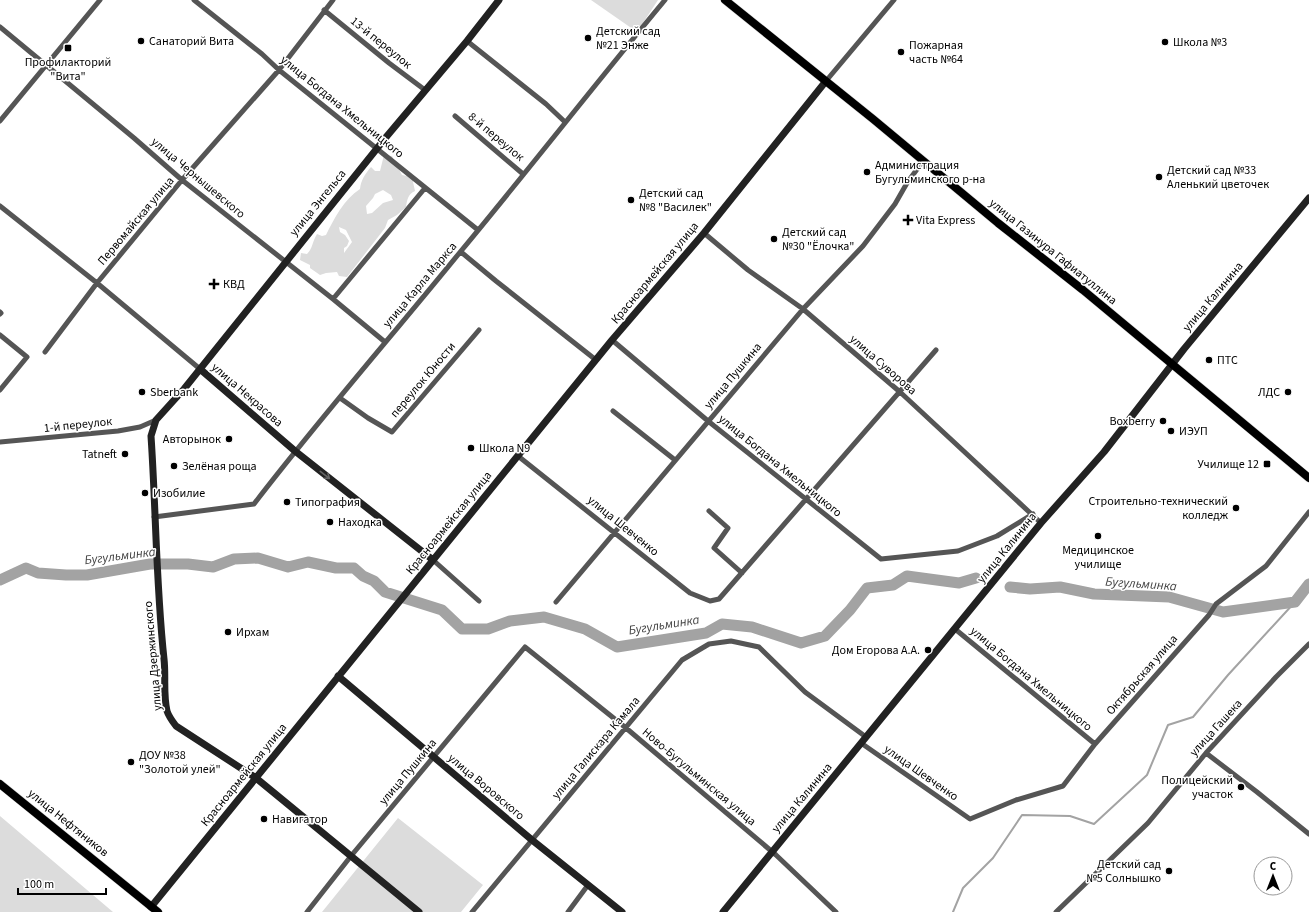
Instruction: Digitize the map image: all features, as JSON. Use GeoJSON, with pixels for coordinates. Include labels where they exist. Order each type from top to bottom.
{"type":"FeatureCollection","features":[{"type":"Feature","properties":{"kind":"main road","name":"улица Газинура Гафиатуллина"},"geometry":{"type":"LineString","coordinates":[[725,0],[826,81],[979,208],[1083,290],[1309,478]]}},
{"type":"Feature","properties":{"kind":"main road","name":"улица Нефтяников"},"geometry":{"type":"LineString","coordinates":[[0,784],[154,909]]}},
{"type":"Feature","properties":{"kind":"street"},"geometry":{"type":"LineString","coordinates":[[0,121],[100,0]]}},
{"type":"Feature","properties":{"kind":"street","name":"улица Богдана Хмельницкого"},"geometry":{"type":"LineString","coordinates":[[194,0],[478,230]]}},
{"type":"Feature","properties":{"kind":"street","name":"Первомайская улица"},"geometry":{"type":"LineString","coordinates":[[45,352],[97,284],[182,180],[279,70],[333,0]]}},
{"type":"Feature","properties":{"kind":"street","name":"улица Энгельса"},"geometry":{"type":"LineString","coordinates":[[156,420],[200,369],[285,261],[499,0]]}},
{"type":"Feature","properties":{"kind":"street","name":"улица Карла Маркса"},"geometry":{"type":"LineString","coordinates":[[154,517],[254,504],[294,451],[461,252],[665,0]]}},
{"type":"Feature","properties":{"kind":"street"},"geometry":{"type":"LineString","coordinates":[[826,81],[894,0]]}},
{"type":"Feature","properties":{"kind":"street","name":"13-й переулок"},"geometry":{"type":"LineString","coordinates":[[324,10],[425,90]]}},
{"type":"Feature","properties":{"kind":"street","name":"улица Чернышевского"},"geometry":{"type":"LineString","coordinates":[[0,27],[134,138],[182,180],[385,342]]}},
{"type":"Feature","properties":{"kind":"street"},"geometry":{"type":"LineString","coordinates":[[466,41],[546,104],[565,122]]}},
{"type":"Feature","properties":{"kind":"street","name":"Красноармейская улица"},"geometry":{"type":"LineString","coordinates":[[154,909],[338,676],[612,340],[704,233],[826,81]]}},
{"type":"Feature","properties":{"kind":"street","name":"8-й переулок"},"geometry":{"type":"LineString","coordinates":[[455,116],[524,174]]}},
{"type":"Feature","properties":{"kind":"street","name":"улица Пушкина"},"geometry":{"type":"LineString","coordinates":[[556,602],[803,309],[864,246],[895,204],[907,183],[923,161]]}},
{"type":"Feature","properties":{"kind":"street"},"geometry":{"type":"LineString","coordinates":[[333,299],[425,188]]}},
{"type":"Feature","properties":{"kind":"street","name":"улица Калинина"},"geometry":{"type":"LineString","coordinates":[[723,912],[1041,523],[1104,452],[1172,365],[1309,198]]}},
{"type":"Feature","properties":{"kind":"street","name":"улица Некрасова"},"geometry":{"type":"LineString","coordinates":[[0,206],[200,369],[294,451],[433,560],[480,601]]}},
{"type":"Feature","properties":{"kind":"street","name":"улица Суворова"},"geometry":{"type":"LineString","coordinates":[[704,233],[748,270],[803,309],[900,392],[1041,523]]}},
{"type":"Feature","properties":{"kind":"street"},"geometry":{"type":"LineString","coordinates":[[461,252],[596,360]]}},
{"type":"Feature","properties":{"kind":"street","name":"переулок Юности"},"geometry":{"type":"LineString","coordinates":[[340,398],[368,418],[392,432],[478,330]]}},
{"type":"Feature","properties":{"kind":"street"},"geometry":{"type":"LineString","coordinates":[[0,335],[27,357],[0,390]]}},
{"type":"Feature","properties":{"kind":"street","name":"улица Богдана Хмельницкого"},"geometry":{"type":"LineString","coordinates":[[612,340],[708,421],[881,560],[958,551],[997,536],[1033,514]]}},
{"type":"Feature","properties":{"kind":"street"},"geometry":{"type":"LineString","coordinates":[[709,511],[728,528],[714,548],[742,573],[936,350]]}},
{"type":"Feature","properties":{"kind":"street"},"geometry":{"type":"LineString","coordinates":[[614,411],[675,460]]}},
{"type":"Feature","properties":{"kind":"street","name":"1-й переулок"},"geometry":{"type":"LineString","coordinates":[[0,442],[118,431],[140,427],[156,420]]}},
{"type":"Feature","properties":{"kind":"street","name":"улица Дзержинского"},"geometry":{"type":"LineString","coordinates":[[156,420],[151,436],[154,517],[159,610],[165,663],[167,712],[176,726],[256,778],[419,912]]}},
{"type":"Feature","properties":{"kind":"street","name":"улица Шевченко"},"geometry":{"type":"LineString","coordinates":[[518,456],[690,594],[710,601],[719,599],[742,573]]}},
{"type":"Feature","properties":{"kind":"street","name":"Октябрьская улица"},"geometry":{"type":"LineString","coordinates":[[970,819],[1016,800],[1063,786],[1095,744],[1216,604],[1266,566],[1309,512]]}},
{"type":"Feature","properties":{"kind":"street","name":"улица Богдана Хмельницкого"},"geometry":{"type":"LineString","coordinates":[[955,629],[1095,744]]}},
{"type":"Feature","properties":{"kind":"street","name":"улица Галискара Камала"},"geometry":{"type":"LineString","coordinates":[[472,912],[682,660],[710,644],[731,641],[759,647]]}},
{"type":"Feature","properties":{"kind":"street","name":"улица Гашека"},"geometry":{"type":"LineString","coordinates":[[1056,912],[1148,823],[1206,752],[1309,644]]}},
{"type":"Feature","properties":{"kind":"street","name":"улица Пушкина"},"geometry":{"type":"LineString","coordinates":[[307,912],[351,856],[525,647]]}},
{"type":"Feature","properties":{"kind":"street","name":"Ново-Бугульминская улица"},"geometry":{"type":"LineString","coordinates":[[525,647],[626,728],[772,852],[836,912]]}},
{"type":"Feature","properties":{"kind":"street","name":"улица Шевченко"},"geometry":{"type":"LineString","coordinates":[[759,647],[805,692],[864,740],[970,819]]}},
{"type":"Feature","properties":{"kind":"street","name":"улица Воровского"},"geometry":{"type":"LineString","coordinates":[[338,676],[532,840],[622,912]]}},
{"type":"Feature","properties":{"kind":"street"},"geometry":{"type":"LineString","coordinates":[[1206,752],[1309,834]]}},
{"type":"Feature","properties":{"kind":"street"},"geometry":{"type":"LineString","coordinates":[[568,912],[588,885]]}},
{"type":"Feature","properties":{"kind":"shaded area"},"geometry":{"type":"Polygon","coordinates":[[[591,0],[658,0],[637,32],[591,0]]]}},
{"type":"Feature","properties":{"kind":"shaded area"},"geometry":{"type":"Polygon","coordinates":[[[384,155],[392,156],[402,175],[414,179],[413,182],[415,191],[409,196],[406,207],[397,215],[388,220],[385,228],[347,277],[339,276],[337,272],[320,275],[310,268],[310,265],[300,260],[301,253],[307,254],[309,252],[317,234],[322,236],[326,235],[344,204],[360,189],[364,177],[371,167],[375,171],[380,171],[384,155]],[[383,190],[375,194],[366,206],[367,214],[372,213],[383,203],[393,200],[391,195],[383,190]],[[339,227],[340,232],[345,235],[349,241],[347,246],[344,248],[344,253],[352,242],[346,230],[339,227]]]}},
{"type":"Feature","properties":{"kind":"shaded area"},"geometry":{"type":"Polygon","coordinates":[[[0,816],[113,912],[0,912],[0,816]]]}},
{"type":"Feature","properties":{"kind":"shaded area"},"geometry":{"type":"Polygon","coordinates":[[[398,818],[483,885],[461,912],[322,912],[398,818]]]}},
{"type":"Feature","properties":{"kind":"waterway","name":"Бугульминка"},"geometry":{"type":"LineString","coordinates":[[0,580],[26,568],[38,573],[87,575],[150,564],[188,564],[213,567],[234,559],[258,558],[288,567],[308,562],[336,568],[354,568],[363,576],[374,581],[385,592],[442,610],[462,629],[488,629],[510,621],[544,617],[585,629],[617,647],[706,633],[722,624],[752,627],[801,643],[825,636],[850,610],[867,588],[893,585],[907,576],[959,583],[976,578]]}},
{"type":"Feature","properties":{"kind":"waterway","name":"Бугульминка"},"geometry":{"type":"LineString","coordinates":[[1010,587],[1030,589],[1060,587],[1094,594],[1169,597],[1223,612],[1295,602],[1309,584]]}},
{"type":"Feature","properties":{"kind":"waterway"},"geometry":{"type":"LineString","coordinates":[[953,912],[963,888],[993,858],[1022,815],[1070,816],[1094,824],[1147,775],[1168,725],[1193,717],[1228,675],[1295,602]]}},
{"type":"Feature","properties":{"kind":"place","name":"Детский сад №21 Энже"},"geometry":{"type":"Point","coordinates":[588,38]}},
{"type":"Feature","properties":{"kind":"place","name":"Санаторий Вита"},"geometry":{"type":"Point","coordinates":[141,41]}},
{"type":"Feature","properties":{"kind":"place","name":"Школа №3"},"geometry":{"type":"Point","coordinates":[1165,42]}},
{"type":"Feature","properties":{"kind":"place","name":"Профилакторий \"Вита\""},"geometry":{"type":"Point","coordinates":[68,48]}},
{"type":"Feature","properties":{"kind":"place","name":"Пожарная часть №64"},"geometry":{"type":"Point","coordinates":[901,52]}},
{"type":"Feature","properties":{"kind":"place","name":"Администрация Бугульминского р-на"},"geometry":{"type":"Point","coordinates":[867,172]}},
{"type":"Feature","properties":{"kind":"place","name":"Детский сад №33 Аленький цветочек"},"geometry":{"type":"Point","coordinates":[1159,177]}},
{"type":"Feature","properties":{"kind":"place","name":"Детский сад №8 \"Василек\""},"geometry":{"type":"Point","coordinates":[631,200]}},
{"type":"Feature","properties":{"kind":"place","name":"Vita Express"},"geometry":{"type":"Point","coordinates":[908,220]}},
{"type":"Feature","properties":{"kind":"place","name":"Детский сад №30 \"Ёлочка\""},"geometry":{"type":"Point","coordinates":[774,239]}},
{"type":"Feature","properties":{"kind":"place","name":"КВД"},"geometry":{"type":"Point","coordinates":[214,284]}},
{"type":"Feature","properties":{"kind":"place","name":"ПТС"},"geometry":{"type":"Point","coordinates":[1209,360]}},
{"type":"Feature","properties":{"kind":"place","name":"Sberbank"},"geometry":{"type":"Point","coordinates":[142,392]}},
{"type":"Feature","properties":{"kind":"place","name":"ЛДС"},"geometry":{"type":"Point","coordinates":[1288,392]}},
{"type":"Feature","properties":{"kind":"place","name":"Boxberry"},"geometry":{"type":"Point","coordinates":[1163,421]}},
{"type":"Feature","properties":{"kind":"place","name":"ИЭУП"},"geometry":{"type":"Point","coordinates":[1171,431]}},
{"type":"Feature","properties":{"kind":"place","name":"Авторынок"},"geometry":{"type":"Point","coordinates":[229,439]}},
{"type":"Feature","properties":{"kind":"place","name":"Школа N9"},"geometry":{"type":"Point","coordinates":[471,448]}},
{"type":"Feature","properties":{"kind":"place","name":"Tatneft"},"geometry":{"type":"Point","coordinates":[125,454]}},
{"type":"Feature","properties":{"kind":"place","name":"Училище 12"},"geometry":{"type":"Point","coordinates":[1267,464]}},
{"type":"Feature","properties":{"kind":"place","name":"Зелёная роща"},"geometry":{"type":"Point","coordinates":[174,466]}},
{"type":"Feature","properties":{"kind":"place","name":"Изобилие"},"geometry":{"type":"Point","coordinates":[145,493]}},
{"type":"Feature","properties":{"kind":"place","name":"Типография"},"geometry":{"type":"Point","coordinates":[287,502]}},
{"type":"Feature","properties":{"kind":"place","name":"Строительно-технический колледж"},"geometry":{"type":"Point","coordinates":[1236,508]}},
{"type":"Feature","properties":{"kind":"place","name":"Находка"},"geometry":{"type":"Point","coordinates":[330,522]}},
{"type":"Feature","properties":{"kind":"place","name":"Медицинское училище"},"geometry":{"type":"Point","coordinates":[1098,536]}},
{"type":"Feature","properties":{"kind":"place","name":"Ирхам"},"geometry":{"type":"Point","coordinates":[228,632]}},
{"type":"Feature","properties":{"kind":"place","name":"Дом Егорова А.А."},"geometry":{"type":"Point","coordinates":[928,650]}},
{"type":"Feature","properties":{"kind":"place","name":"ДОУ №38 \"Золотой улей\""},"geometry":{"type":"Point","coordinates":[131,762]}},
{"type":"Feature","properties":{"kind":"place","name":"Полицейский участок"},"geometry":{"type":"Point","coordinates":[1241,787]}},
{"type":"Feature","properties":{"kind":"place","name":"Навигатор"},"geometry":{"type":"Point","coordinates":[264,819]}},
{"type":"Feature","properties":{"kind":"place","name":"Детский сад №5 Солнышко"},"geometry":{"type":"Point","coordinates":[1169,871]}}]}
